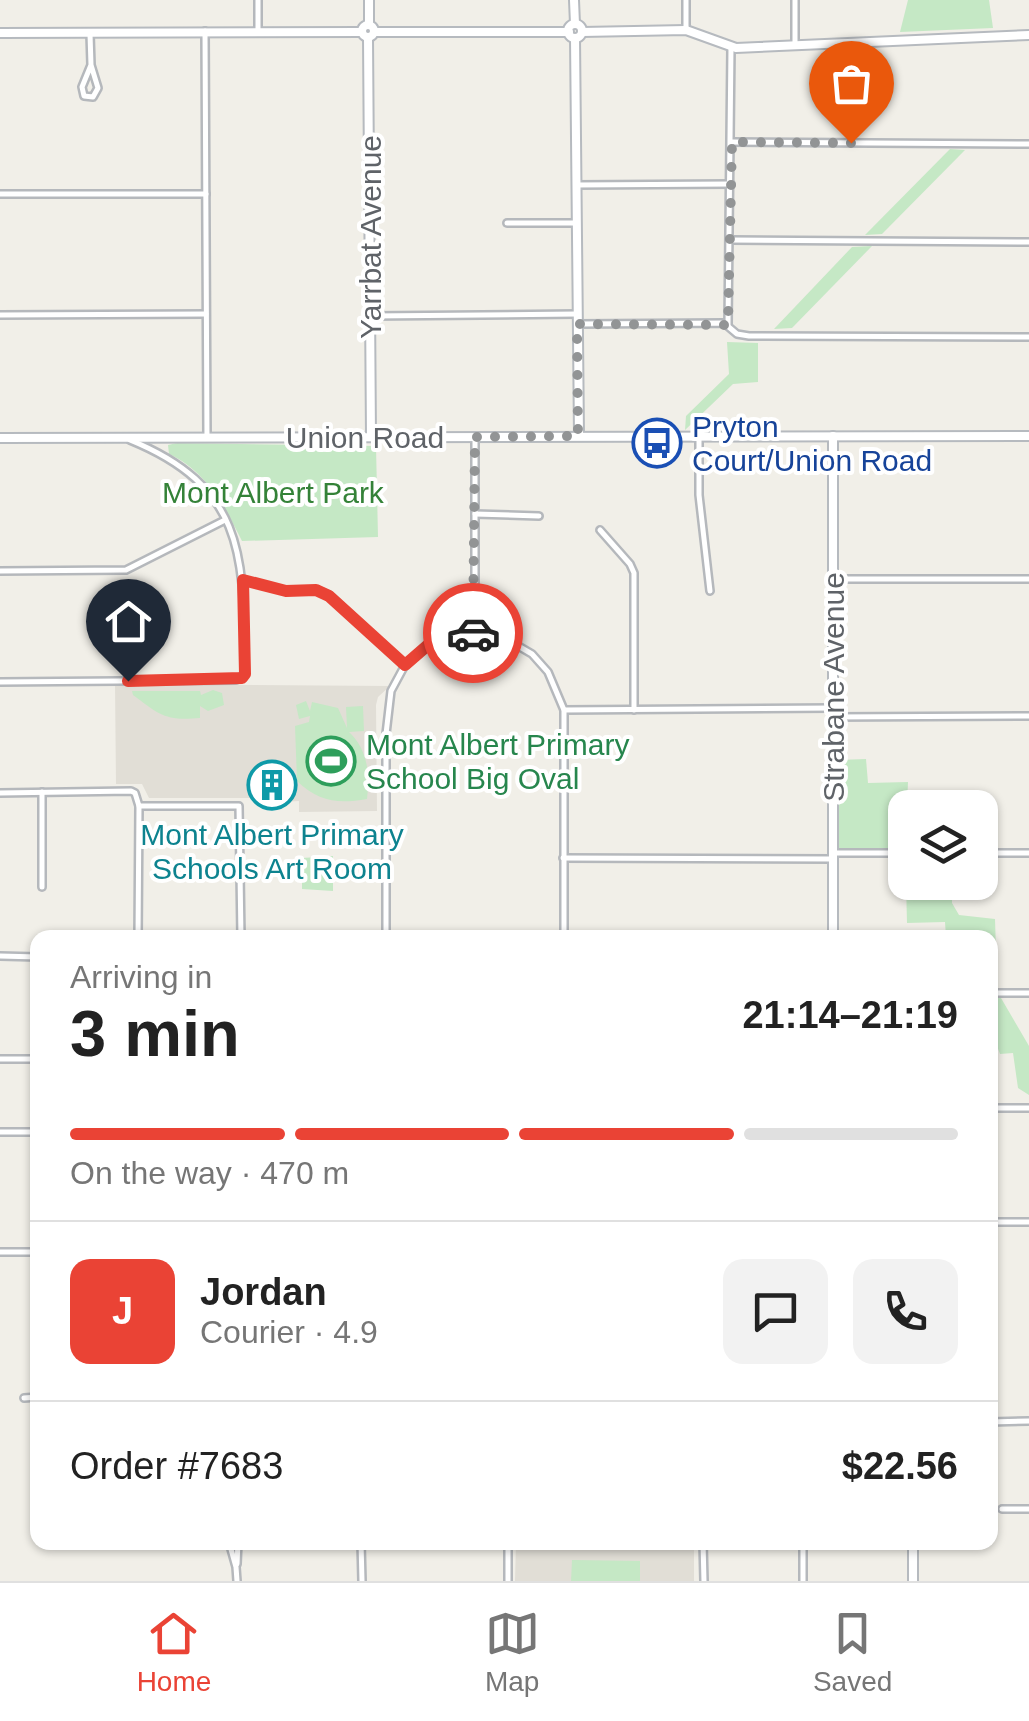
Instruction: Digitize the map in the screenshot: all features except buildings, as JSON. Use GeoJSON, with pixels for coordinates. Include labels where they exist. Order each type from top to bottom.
{"type":"FeatureCollection","features":[{"type":"Feature","properties":{"kind":"street"},"geometry":{"type":"LineString","coordinates":[[258,0],[258,31]]}},
{"type":"Feature","properties":{"kind":"street","name":"Yarrbat Avenue"},"geometry":{"type":"LineString","coordinates":[[369,0],[371,436]]}},
{"type":"Feature","properties":{"kind":"street"},"geometry":{"type":"LineString","coordinates":[[574,0],[578,436]]}},
{"type":"Feature","properties":{"kind":"street"},"geometry":{"type":"LineString","coordinates":[[686,0],[686,30]]}},
{"type":"Feature","properties":{"kind":"street"},"geometry":{"type":"LineString","coordinates":[[795,0],[795,43]]}},
{"type":"Feature","properties":{"kind":"street"},"geometry":{"type":"LineString","coordinates":[[0,33],[686,30],[731,47],[1029,35]]}},
{"type":"Feature","properties":{"kind":"street"},"geometry":{"type":"LineString","coordinates":[[205,32],[207,437]]}},
{"type":"Feature","properties":{"kind":"street"},"geometry":{"type":"LineString","coordinates":[[90,33],[91,65],[98,88],[92,97],[84,96],[82,88],[91,65]]}},
{"type":"Feature","properties":{"kind":"street"},"geometry":{"type":"LineString","coordinates":[[728,325],[731,47]]}},
{"type":"Feature","properties":{"kind":"street"},"geometry":{"type":"LineString","coordinates":[[732,142],[1029,144]]}},
{"type":"Feature","properties":{"kind":"street"},"geometry":{"type":"LineString","coordinates":[[576,185],[731,184]]}},
{"type":"Feature","properties":{"kind":"street"},"geometry":{"type":"LineString","coordinates":[[0,194],[206,194]]}},
{"type":"Feature","properties":{"kind":"street"},"geometry":{"type":"LineString","coordinates":[[507,223],[576,223]]}},
{"type":"Feature","properties":{"kind":"street"},"geometry":{"type":"LineString","coordinates":[[731,240],[1029,242]]}},
{"type":"Feature","properties":{"kind":"street"},"geometry":{"type":"LineString","coordinates":[[0,315],[206,314]]}},
{"type":"Feature","properties":{"kind":"street"},"geometry":{"type":"LineString","coordinates":[[371,316],[728,325],[737,334],[748,336],[1029,337]]}},
{"type":"Feature","properties":{"kind":"street"},"geometry":{"type":"LineString","coordinates":[[699,435],[699,495],[710,591]]}},
{"type":"Feature","properties":{"kind":"street","name":"Strabane Avenue"},"geometry":{"type":"LineString","coordinates":[[834,436],[834,930]]}},
{"type":"Feature","properties":{"kind":"street","name":"Union Road"},"geometry":{"type":"LineString","coordinates":[[0,438],[1029,436]]}},
{"type":"Feature","properties":{"kind":"street"},"geometry":{"type":"LineString","coordinates":[[0,682],[236,680],[245,674],[241,560],[226,519],[194,477],[123,437]]}},
{"type":"Feature","properties":{"kind":"street"},"geometry":{"type":"LineString","coordinates":[[475,437],[476,632]]}},
{"type":"Feature","properties":{"kind":"street"},"geometry":{"type":"LineString","coordinates":[[167,459],[165,447],[173,438]]}},
{"type":"Feature","properties":{"kind":"street"},"geometry":{"type":"LineString","coordinates":[[475,514],[539,516]]}},
{"type":"Feature","properties":{"kind":"street"},"geometry":{"type":"LineString","coordinates":[[0,571],[126,570],[226,519]]}},
{"type":"Feature","properties":{"kind":"street"},"geometry":{"type":"LineString","coordinates":[[600,530],[634,573],[634,710]]}},
{"type":"Feature","properties":{"kind":"street"},"geometry":{"type":"LineString","coordinates":[[832,579],[1029,579]]}},
{"type":"Feature","properties":{"kind":"street"},"geometry":{"type":"LineString","coordinates":[[243,580],[286,591],[316,590],[329,596],[405,665]]}},
{"type":"Feature","properties":{"kind":"street"},"geometry":{"type":"LineString","coordinates":[[386,930],[391,691],[405,665],[428,645],[476,632],[508,640],[532,654],[548,672],[564,710],[564,930]]}},
{"type":"Feature","properties":{"kind":"street"},"geometry":{"type":"LineString","coordinates":[[564,710],[1029,716]]}},
{"type":"Feature","properties":{"kind":"street"},"geometry":{"type":"LineString","coordinates":[[0,793],[131,791],[138,798],[138,930]]}},
{"type":"Feature","properties":{"kind":"street"},"geometry":{"type":"LineString","coordinates":[[42,792],[42,887]]}},
{"type":"Feature","properties":{"kind":"street"},"geometry":{"type":"LineString","coordinates":[[138,806],[239,806],[241,930]]}},
{"type":"Feature","properties":{"kind":"street"},"geometry":{"type":"LineString","coordinates":[[998,853],[1029,853]]}},
{"type":"Feature","properties":{"kind":"street"},"geometry":{"type":"LineString","coordinates":[[563,858],[888,854]]}},
{"type":"Feature","properties":{"kind":"street"},"geometry":{"type":"LineString","coordinates":[[0,956],[30,957]]}},
{"type":"Feature","properties":{"kind":"street"},"geometry":{"type":"LineString","coordinates":[[998,993],[1029,993]]}},
{"type":"Feature","properties":{"kind":"street"},"geometry":{"type":"LineString","coordinates":[[0,1059],[30,1059]]}},
{"type":"Feature","properties":{"kind":"street"},"geometry":{"type":"LineString","coordinates":[[998,1108],[1029,1108]]}},
{"type":"Feature","properties":{"kind":"street"},"geometry":{"type":"LineString","coordinates":[[0,1132],[30,1132]]}},
{"type":"Feature","properties":{"kind":"street"},"geometry":{"type":"LineString","coordinates":[[998,1222],[1029,1222]]}},
{"type":"Feature","properties":{"kind":"street"},"geometry":{"type":"LineString","coordinates":[[0,1252],[30,1252]]}},
{"type":"Feature","properties":{"kind":"street"},"geometry":{"type":"LineString","coordinates":[[24,1398],[30,1398]]}},
{"type":"Feature","properties":{"kind":"street"},"geometry":{"type":"LineString","coordinates":[[998,1422],[1029,1421]]}},
{"type":"Feature","properties":{"kind":"street"},"geometry":{"type":"LineString","coordinates":[[1002,1510],[1029,1508]]}},
{"type":"Feature","properties":{"kind":"street"},"geometry":{"type":"LineString","coordinates":[[231,1550],[236,1566]]}},
{"type":"Feature","properties":{"kind":"street"},"geometry":{"type":"LineString","coordinates":[[236,1581],[237,1550]]}},
{"type":"Feature","properties":{"kind":"street"},"geometry":{"type":"LineString","coordinates":[[362,1550],[362,1581]]}},
{"type":"Feature","properties":{"kind":"street"},"geometry":{"type":"LineString","coordinates":[[508,1550],[508,1581]]}},
{"type":"Feature","properties":{"kind":"street"},"geometry":{"type":"LineString","coordinates":[[704,1550],[704,1581]]}},
{"type":"Feature","properties":{"kind":"street"},"geometry":{"type":"LineString","coordinates":[[803,1550],[803,1581]]}},
{"type":"Feature","properties":{"kind":"street"},"geometry":{"type":"LineString","coordinates":[[913,1550],[913,1581]]}},
{"type":"Feature","properties":{"kind":"shaded area"},"geometry":{"type":"Polygon","coordinates":[[[115,684],[390,686],[378,697],[376,705],[377,811],[299,812],[299,801],[283,802],[282,798],[149,798],[142,784],[116,784],[115,684]]]}},
{"type":"Feature","properties":{"kind":"shaded area"},"geometry":{"type":"Polygon","coordinates":[[[516,1550],[694,1550],[694,1581],[515,1581],[516,1550]]]}},
{"type":"Feature","properties":{"kind":"green space"},"geometry":{"type":"Polygon","coordinates":[[[908,0],[989,0],[993,28],[900,32],[908,0]]]}},
{"type":"Feature","properties":{"kind":"green space"},"geometry":{"type":"Polygon","coordinates":[[[950,149],[965,150],[882,234],[865,235],[950,149]]]}},
{"type":"Feature","properties":{"kind":"green space"},"geometry":{"type":"Polygon","coordinates":[[[872,246],[792,328],[774,329],[852,247],[872,246]]]}},
{"type":"Feature","properties":{"kind":"green space"},"geometry":{"type":"Polygon","coordinates":[[[727,342],[758,343],[758,382],[733,384],[685,430],[686,416],[729,374],[727,342]]]}},
{"type":"Feature","properties":{"kind":"green space","name":"Mont Albert Park"},"geometry":{"type":"Polygon","coordinates":[[[168,445],[376,446],[378,537],[242,541],[203,480],[169,454],[168,445]]]}},
{"type":"Feature","properties":{"kind":"green space"},"geometry":{"type":"Polygon","coordinates":[[[213,690],[222,693],[224,705],[208,711],[200,706],[200,718],[188,719],[157,712],[132,691],[200,691],[201,695],[213,690]]]}},
{"type":"Feature","properties":{"kind":"green space","name":"Mont Albert Primary School Big Oval"},"geometry":{"type":"Polygon","coordinates":[[[306,701],[310,711],[312,702],[338,708],[347,728],[346,707],[363,706],[364,731],[349,732],[366,763],[367,799],[329,800],[297,781],[295,726],[309,722],[310,716],[299,719],[296,705],[306,701]]]}},
{"type":"Feature","properties":{"kind":"green space"},"geometry":{"type":"Polygon","coordinates":[[[866,759],[868,783],[908,782],[908,790],[888,790],[888,849],[838,849],[837,760],[866,759]]]}},
{"type":"Feature","properties":{"kind":"green space"},"geometry":{"type":"Polygon","coordinates":[[[333,856],[333,891],[302,889],[302,858],[333,856]]]}},
{"type":"Feature","properties":{"kind":"green space"},"geometry":{"type":"Polygon","coordinates":[[[906,900],[952,900],[959,915],[995,919],[995,930],[946,930],[945,922],[907,923],[906,900]]]}},
{"type":"Feature","properties":{"kind":"green space"},"geometry":{"type":"Polygon","coordinates":[[[998,998],[1029,1046],[1029,1095],[1018,1088],[1013,1053],[1000,1054],[998,998]]]}},
{"type":"Feature","properties":{"kind":"green space"},"geometry":{"type":"Polygon","coordinates":[[[572,1560],[640,1561],[640,1581],[571,1581],[572,1560]]]}},
{"type":"Feature","properties":{"kind":"way so far"},"geometry":{"type":"LineString","coordinates":[[473,633],[475,437],[578,436],[577,324],[728,325],[732,142],[851,143]]}},
{"type":"Feature","properties":{"kind":"place","name":"Pryton Court/Union Road"},"geometry":{"type":"Point","coordinates":[657,443]}},
{"type":"Feature","properties":{"kind":"place","name":"Mont Albert Primary School Big Oval"},"geometry":{"type":"Point","coordinates":[331,761]}},
{"type":"Feature","properties":{"kind":"place","name":"Mont Albert Primary Schools Art Room"},"geometry":{"type":"Point","coordinates":[272,785]}},
{"type":"Feature","properties":{"kind":"route"},"geometry":{"type":"LineString","coordinates":[[128,681],[242,678],[243,580],[286,591],[316,590],[329,596],[405,665],[428,645],[473,633]]}}]}
